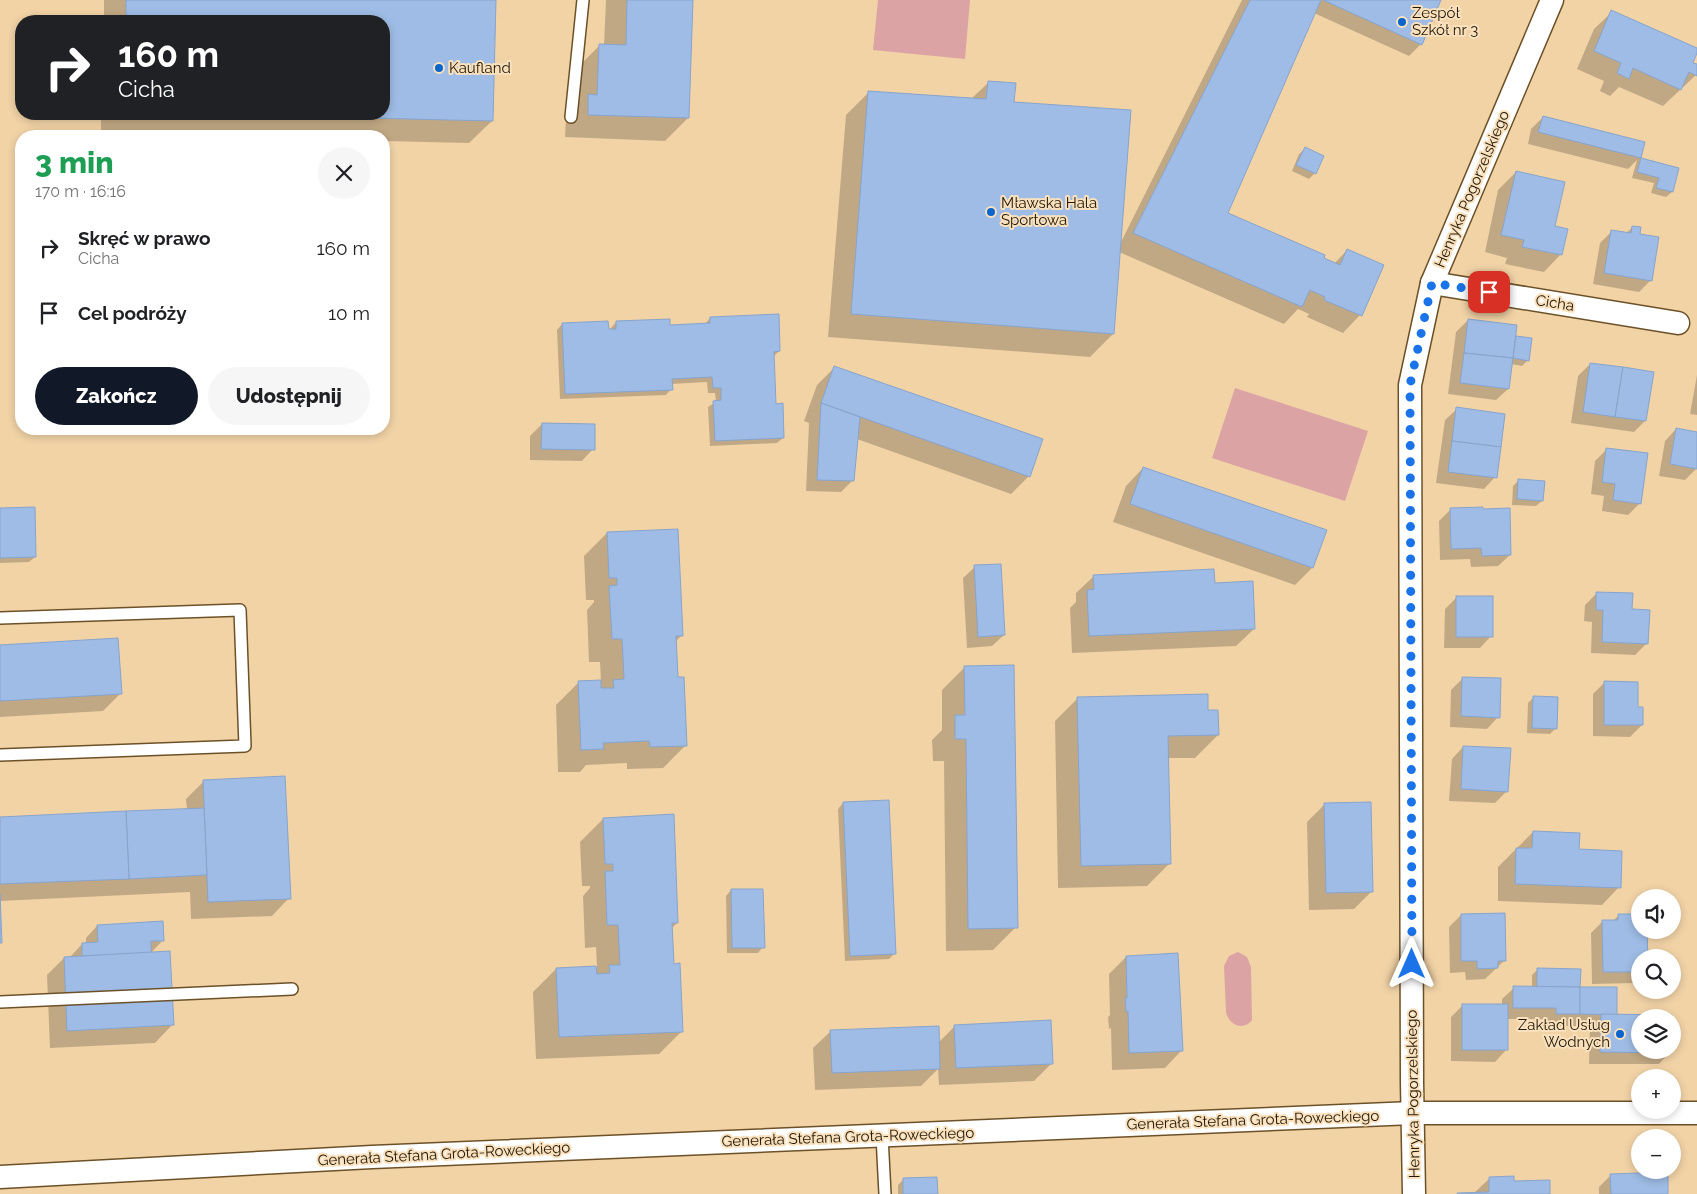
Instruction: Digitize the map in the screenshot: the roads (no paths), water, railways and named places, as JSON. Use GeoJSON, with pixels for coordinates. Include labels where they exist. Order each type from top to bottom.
{"type":"FeatureCollection","features":[{"type":"Feature","properties":{"kind":"street","name":"Henryka Pogorzelskiego"},"geometry":{"type":"LineString","coordinates":[[1414,1194],[1410,385],[1432,283],[1552,0]]}},
{"type":"Feature","properties":{"kind":"street","name":"Cicha"},"geometry":{"type":"LineString","coordinates":[[1432,283],[1678,323]]}},
{"type":"Feature","properties":{"kind":"street","name":"Generała Stefana Grota-Roweckiego"},"geometry":{"type":"LineString","coordinates":[[0,1177],[382,1157],[1413,1113],[1697,1113]]}},
{"type":"Feature","properties":{"kind":"lane"},"geometry":{"type":"LineString","coordinates":[[571,118],[583,0]]}},
{"type":"Feature","properties":{"kind":"lane"},"geometry":{"type":"LineString","coordinates":[[0,618],[240,610],[245,746],[0,755]]}},
{"type":"Feature","properties":{"kind":"lane"},"geometry":{"type":"LineString","coordinates":[[0,1002],[292,989]]}},
{"type":"Feature","properties":{"kind":"lane"},"geometry":{"type":"LineString","coordinates":[[882,1136],[885,1194]]}},
{"type":"Feature","properties":{"kind":"place","name":"Zespół Szkół nr 3"},"geometry":{"type":"Point","coordinates":[1402,22]}},
{"type":"Feature","properties":{"kind":"place","name":"Kaufland"},"geometry":{"type":"Point","coordinates":[439,68]}},
{"type":"Feature","properties":{"kind":"place","name":"Mławska Hala Sportowa"},"geometry":{"type":"Point","coordinates":[991,212]}},
{"type":"Feature","properties":{"kind":"place","name":"Zakład Usług Wodnych"},"geometry":{"type":"Point","coordinates":[1620,1034]}}]}
